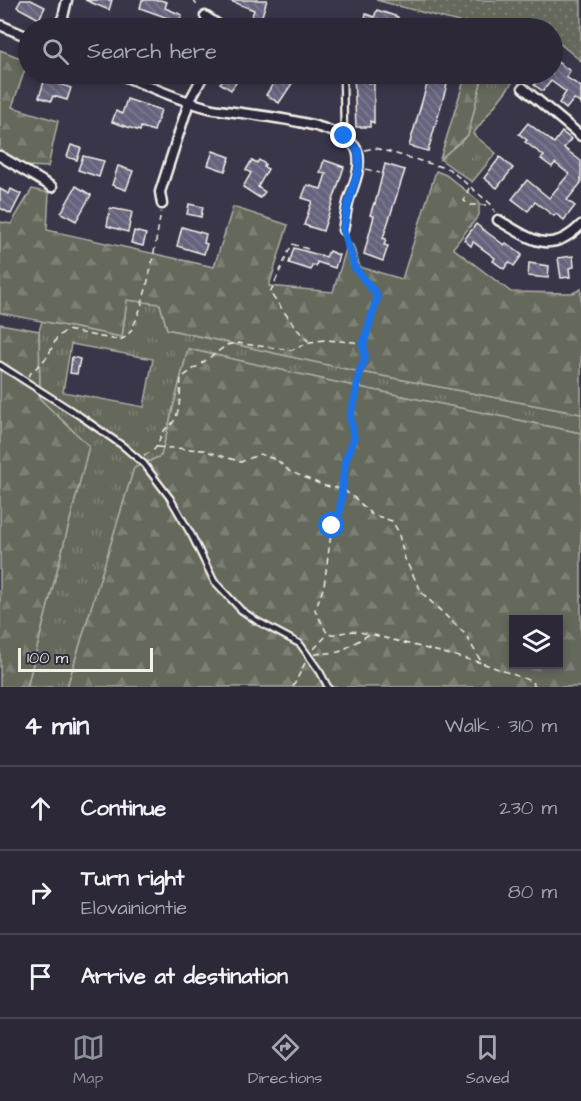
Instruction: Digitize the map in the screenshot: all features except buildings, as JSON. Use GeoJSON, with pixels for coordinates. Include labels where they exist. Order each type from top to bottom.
{"type":"FeatureCollection","features":[{"type":"Feature","properties":{"kind":"street"},"geometry":{"type":"LineString","coordinates":[[62,18],[67,0]]}},
{"type":"Feature","properties":{"kind":"street"},"geometry":{"type":"LineString","coordinates":[[0,25],[18,33]]}},
{"type":"Feature","properties":{"kind":"street"},"geometry":{"type":"LineString","coordinates":[[144,84],[212,109],[288,118],[344,136],[358,151],[359,167],[343,230]]}},
{"type":"Feature","properties":{"kind":"street"},"geometry":{"type":"LineString","coordinates":[[162,204],[160,192],[189,102],[199,84]]}},
{"type":"Feature","properties":{"kind":"street"},"geometry":{"type":"LineString","coordinates":[[523,88],[581,135]]}},
{"type":"Feature","properties":{"kind":"street"},"geometry":{"type":"LineString","coordinates":[[0,156],[52,187]]}},
{"type":"Feature","properties":{"kind":"street"},"geometry":{"type":"LineString","coordinates":[[498,220],[532,240],[551,243],[567,239],[581,225]]}},
{"type":"Feature","properties":{"kind":"lane"},"geometry":{"type":"LineString","coordinates":[[343,84],[344,136]]}},
{"type":"Feature","properties":{"kind":"lane"},"geometry":{"type":"LineString","coordinates":[[0,365],[80,416],[144,464],[170,498],[214,581],[232,602],[257,621],[300,644],[328,687]]}},
{"type":"Feature","properties":{"kind":"path"},"geometry":{"type":"LineString","coordinates":[[193,0],[205,16]]}},
{"type":"Feature","properties":{"kind":"path"},"geometry":{"type":"LineString","coordinates":[[358,151],[375,148],[449,169],[492,205],[498,220]]}},
{"type":"Feature","properties":{"kind":"path"},"geometry":{"type":"LineString","coordinates":[[359,167],[380,173]]}},
{"type":"Feature","properties":{"kind":"path"},"geometry":{"type":"LineString","coordinates":[[470,186],[464,201],[470,205],[492,205]]}},
{"type":"Feature","properties":{"kind":"path"},"geometry":{"type":"LineString","coordinates":[[23,381],[48,356],[57,338],[67,330],[121,340],[129,335],[142,305],[162,204]]}},
{"type":"Feature","properties":{"kind":"path"},"geometry":{"type":"LineString","coordinates":[[328,635],[315,610],[324,586],[332,526],[340,510],[345,462],[354,439],[350,417],[359,374],[365,358],[363,345],[377,298],[355,268],[343,230]]}},
{"type":"Feature","properties":{"kind":"path"},"geometry":{"type":"LineString","coordinates":[[308,249],[292,244],[270,292],[297,329],[310,342]]}},
{"type":"Feature","properties":{"kind":"path"},"geometry":{"type":"LineString","coordinates":[[137,458],[152,452],[157,447],[163,431],[174,421],[181,378],[227,345],[236,343],[292,350],[310,342],[354,342],[363,345]]}},
{"type":"Feature","properties":{"kind":"path"},"geometry":{"type":"LineString","coordinates":[[157,447],[203,450],[241,462],[260,454],[277,460],[289,471],[325,486],[342,489],[371,514],[392,521],[398,531],[405,559],[422,593],[465,634],[482,663]]}},
{"type":"Feature","properties":{"kind":"path"},"geometry":{"type":"LineString","coordinates":[[293,687],[308,655],[328,635],[353,631],[482,663],[531,681],[535,687]]}},
{"type":"Feature","properties":{"kind":"path"},"geometry":{"type":"LineString","coordinates":[[308,655],[339,652],[370,634]]}},
{"type":"Feature","properties":{"kind":"green space"},"geometry":{"type":"Polygon","coordinates":[[[376,0],[581,0],[581,61],[563,46],[563,18],[444,18],[376,0]]]}},
{"type":"Feature","properties":{"kind":"green space"},"geometry":{"type":"Polygon","coordinates":[[[0,50],[18,57],[18,84],[20,84],[12,107],[58,121],[48,167],[27,166],[0,150],[0,50]]]}},
{"type":"Feature","properties":{"kind":"green space"},"geometry":{"type":"Polygon","coordinates":[[[463,84],[481,84],[468,135],[440,159],[463,84]]]}},
{"type":"Feature","properties":{"kind":"green space"},"geometry":{"type":"Polygon","coordinates":[[[481,84],[511,84],[473,134],[496,153],[472,182],[440,159],[468,135],[481,84]]]}},
{"type":"Feature","properties":{"kind":"green space"},"geometry":{"type":"Polygon","coordinates":[[[436,171],[446,175],[479,201],[479,215],[453,248],[511,292],[573,293],[581,289],[581,414],[341,368],[167,329],[160,304],[127,300],[122,337],[0,313],[0,222],[11,224],[32,189],[49,193],[47,230],[214,267],[233,207],[288,225],[269,286],[333,292],[348,243],[353,245],[360,267],[402,279],[436,171]]]}},
{"type":"Feature","properties":{"kind":"green space"},"geometry":{"type":"Polygon","coordinates":[[[127,300],[160,304],[167,329],[341,368],[581,414],[581,433],[188,349],[161,456],[134,468],[67,687],[27,687],[89,446],[40,399],[39,331],[42,321],[122,337],[127,300]],[[71,344],[63,392],[144,407],[153,359],[71,344]]]}},
{"type":"Feature","properties":{"kind":"green space"},"geometry":{"type":"Polygon","coordinates":[[[0,324],[39,331],[40,399],[89,446],[27,687],[0,687],[0,324]]]}},
{"type":"Feature","properties":{"kind":"green space"},"geometry":{"type":"Polygon","coordinates":[[[188,349],[581,433],[581,687],[67,687],[134,468],[161,456],[188,349]]]}},
{"type":"Feature","properties":{"kind":"route"},"geometry":{"type":"LineString","coordinates":[[332,526],[340,510],[345,462],[354,439],[350,417],[359,374],[365,358],[363,345],[377,298],[355,268],[343,230],[349,199],[359,167],[358,151],[344,136]]}}]}
